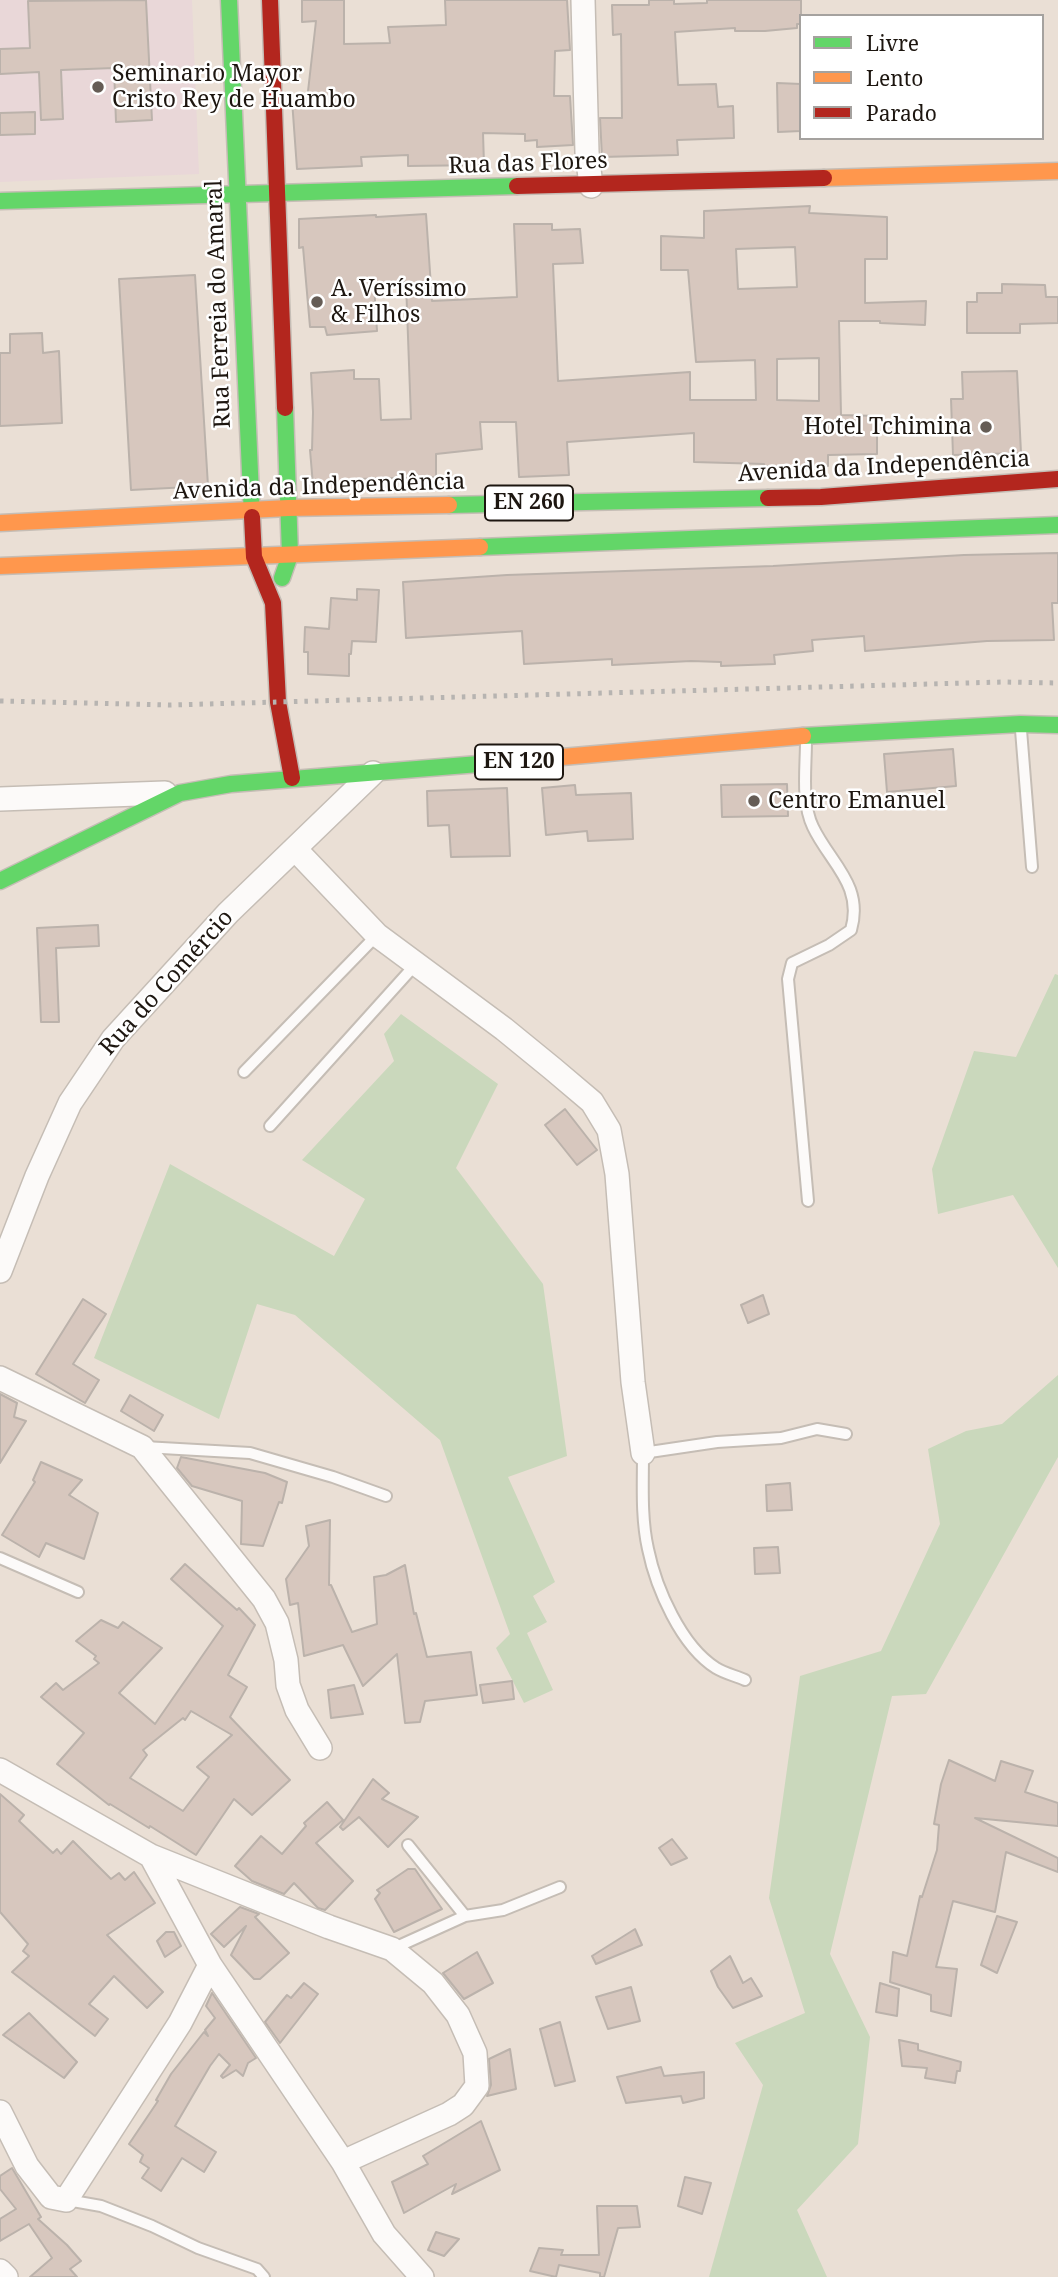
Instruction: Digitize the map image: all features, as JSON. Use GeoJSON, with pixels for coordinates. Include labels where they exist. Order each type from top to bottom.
{"type":"FeatureCollection","features":[{"type":"Feature","properties":{"kind":"main road","name":"Rua Ferreia do Amaral"},"geometry":{"type":"LineString","coordinates":[[229,0],[250,510],[254,557],[273,603],[278,702],[292,778]]}},
{"type":"Feature","properties":{"kind":"main road","name":"Rua Ferreia do Amaral"},"geometry":{"type":"LineString","coordinates":[[270,0],[290,555],[273,603]]}},
{"type":"Feature","properties":{"kind":"main road","name":"Rua das Flores"},"geometry":{"type":"LineString","coordinates":[[0,201],[1058,171]]}},
{"type":"Feature","properties":{"kind":"main road","name":"Avenida da Independência"},"geometry":{"type":"LineString","coordinates":[[0,523],[288,508],[555,524],[821,516],[1058,479]]}},
{"type":"Feature","properties":{"kind":"main road","name":"Avenida da Independência"},"geometry":{"type":"LineString","coordinates":[[0,566],[290,555],[555,524],[821,516],[1058,525]]}},
{"type":"Feature","properties":{"kind":"main road","name":"EN 120"},"geometry":{"type":"LineString","coordinates":[[0,881],[180,793],[231,783],[806,736],[1020,724],[1058,725]]}},
{"type":"Feature","properties":{"kind":"street"},"geometry":{"type":"LineString","coordinates":[[583,0],[587,152],[591,186]]}},
{"type":"Feature","properties":{"kind":"street","name":"Rua do Comércio"},"geometry":{"type":"LineString","coordinates":[[0,1271],[37,1176],[70,1103],[113,1039],[228,913],[373,773]]}},
{"type":"Feature","properties":{"kind":"street"},"geometry":{"type":"LineString","coordinates":[[0,799],[180,793]]}},
{"type":"Feature","properties":{"kind":"street"},"geometry":{"type":"LineString","coordinates":[[295,849],[377,935],[504,1029],[592,1102],[609,1130],[617,1174],[633,1382],[643,1453]]}},
{"type":"Feature","properties":{"kind":"street"},"geometry":{"type":"LineString","coordinates":[[0,1378],[142,1447],[264,1599],[276,1623],[286,1660],[288,1685],[297,1710],[320,1748]]}},
{"type":"Feature","properties":{"kind":"street"},"geometry":{"type":"LineString","coordinates":[[0,1770],[151,1856],[329,1927],[392,1949],[433,1983],[458,2015],[475,2053],[477,2086],[463,2105],[449,2114],[343,2162]]}},
{"type":"Feature","properties":{"kind":"street"},"geometry":{"type":"LineString","coordinates":[[151,1856],[210,1965],[343,2162],[384,2234],[422,2277]]}},
{"type":"Feature","properties":{"kind":"street"},"geometry":{"type":"LineString","coordinates":[[0,2112],[27,2166],[51,2197],[66,2200],[180,2023],[210,1965]]}},
{"type":"Feature","properties":{"kind":"street"},"geometry":{"type":"LineString","coordinates":[[0,2271],[6,2277]]}},
{"type":"Feature","properties":{"kind":"lane"},"geometry":{"type":"LineString","coordinates":[[1020,724],[1032,867]]}},
{"type":"Feature","properties":{"kind":"lane"},"geometry":{"type":"LineString","coordinates":[[806,736],[806,803],[813,827],[844,874],[856,912],[851,930],[792,963],[788,979],[808,1201]]}},
{"type":"Feature","properties":{"kind":"lane"},"geometry":{"type":"LineString","coordinates":[[244,1072],[377,935]]}},
{"type":"Feature","properties":{"kind":"lane"},"geometry":{"type":"LineString","coordinates":[[270,1126],[415,965]]}},
{"type":"Feature","properties":{"kind":"lane"},"geometry":{"type":"LineString","coordinates":[[745,1680],[715,1668],[688,1642],[670,1614],[648,1550],[642,1490],[643,1453],[717,1442],[781,1438],[817,1429],[846,1434]]}},
{"type":"Feature","properties":{"kind":"lane"},"geometry":{"type":"LineString","coordinates":[[142,1447],[250,1452],[333,1476],[386,1496]]}},
{"type":"Feature","properties":{"kind":"lane"},"geometry":{"type":"LineString","coordinates":[[0,1558],[78,1592]]}},
{"type":"Feature","properties":{"kind":"lane"},"geometry":{"type":"LineString","coordinates":[[408,1845],[465,1916]]}},
{"type":"Feature","properties":{"kind":"lane"},"geometry":{"type":"LineString","coordinates":[[392,1949],[465,1916],[503,1910],[560,1887]]}},
{"type":"Feature","properties":{"kind":"lane"},"geometry":{"type":"LineString","coordinates":[[66,2200],[114,2211],[198,2248],[257,2269],[264,2277]]}},
{"type":"Feature","properties":{"kind":"shaded area","name":"Seminario Mayor Cristo Rey de Huambo"},"geometry":{"type":"Polygon","coordinates":[[[0,0],[192,0],[199,174],[0,182],[0,0]]]}},
{"type":"Feature","properties":{"kind":"green space"},"geometry":{"type":"Polygon","coordinates":[[[1055,974],[1058,975],[1058,1268],[1013,1195],[938,1214],[932,1169],[974,1051],[1016,1057],[1055,974]]]}},
{"type":"Feature","properties":{"kind":"green space"},"geometry":{"type":"Polygon","coordinates":[[[401,1014],[498,1084],[456,1168],[543,1284],[567,1456],[508,1477],[555,1582],[533,1596],[547,1622],[527,1633],[553,1690],[524,1703],[496,1648],[510,1634],[440,1440],[295,1315],[257,1304],[219,1419],[94,1358],[170,1164],[334,1256],[365,1199],[302,1160],[394,1061],[384,1034],[401,1014]]]}},
{"type":"Feature","properties":{"kind":"green space"},"geometry":{"type":"Polygon","coordinates":[[[1058,1375],[1058,1457],[926,1694],[892,1696],[830,1954],[870,2037],[858,2144],[797,2210],[827,2277],[709,2277],[763,2085],[735,2043],[805,2013],[769,1898],[800,1676],[881,1651],[940,1524],[928,1449],[966,1431],[1002,1424],[1058,1375]]]}},
{"type":"Feature","properties":{"kind":"building"},"geometry":{"type":"Polygon","coordinates":[[[146,0],[152,120],[116,122],[114,68],[61,70],[63,119],[41,120],[39,72],[0,74],[0,49],[30,48],[28,1],[146,0]]]}},
{"type":"Feature","properties":{"kind":"building"},"geometry":{"type":"Polygon","coordinates":[[[302,0],[344,0],[344,44],[390,43],[388,27],[446,25],[445,0],[567,0],[570,50],[555,51],[554,96],[570,96],[573,145],[537,147],[537,140],[525,141],[525,134],[483,133],[484,165],[408,166],[408,155],[361,157],[362,166],[297,169],[292,100],[307,100],[316,21],[302,22],[302,0]]]}},
{"type":"Feature","properties":{"kind":"building"},"geometry":{"type":"Polygon","coordinates":[[[649,0],[674,0],[674,4],[707,3],[707,0],[801,0],[801,14],[797,28],[675,32],[678,85],[716,84],[718,107],[733,106],[734,138],[677,140],[678,155],[602,157],[600,118],[622,118],[621,34],[613,35],[612,5],[649,5],[649,0]]]}},
{"type":"Feature","properties":{"kind":"building"},"geometry":{"type":"Polygon","coordinates":[[[777,83],[799,84],[799,131],[778,132],[777,83]]]}},
{"type":"Feature","properties":{"kind":"building"},"geometry":{"type":"Polygon","coordinates":[[[35,112],[35,134],[0,135],[0,113],[35,112]]]}},
{"type":"Feature","properties":{"kind":"building"},"geometry":{"type":"Polygon","coordinates":[[[810,206],[809,213],[887,217],[887,259],[865,259],[865,303],[926,301],[925,325],[839,321],[841,415],[877,416],[877,454],[828,455],[828,466],[694,462],[694,433],[567,442],[569,475],[519,477],[516,422],[480,422],[482,449],[436,454],[436,477],[357,479],[357,483],[313,485],[310,450],[313,412],[311,373],[354,370],[354,379],[379,379],[381,420],[411,419],[406,282],[374,285],[377,331],[327,335],[325,327],[310,327],[303,247],[299,248],[299,219],[426,214],[432,301],[517,297],[514,224],[552,224],[552,230],[580,229],[583,263],[553,264],[558,381],[690,372],[690,400],[756,400],[755,360],[696,362],[688,270],[661,270],[661,236],[704,238],[704,211],[810,206]],[[795,247],[736,249],[738,289],[797,287],[795,247]],[[819,358],[777,359],[777,400],[819,401],[819,358]]]}},
{"type":"Feature","properties":{"kind":"building"},"geometry":{"type":"Polygon","coordinates":[[[195,275],[208,486],[131,490],[119,279],[195,275]]]}},
{"type":"Feature","properties":{"kind":"building"},"geometry":{"type":"Polygon","coordinates":[[[1002,284],[1045,285],[1046,297],[1058,297],[1058,323],[1020,324],[1020,333],[967,333],[967,302],[977,302],[977,293],[1002,293],[1002,284]]]}},
{"type":"Feature","properties":{"kind":"building"},"geometry":{"type":"Polygon","coordinates":[[[42,333],[43,353],[59,351],[62,423],[0,426],[0,353],[10,353],[10,334],[42,333]]]}},
{"type":"Feature","properties":{"kind":"building"},"geometry":{"type":"Polygon","coordinates":[[[1017,371],[1021,453],[953,455],[951,399],[963,399],[962,372],[1017,371]]]}},
{"type":"Feature","properties":{"kind":"building"},"geometry":{"type":"Polygon","coordinates":[[[1058,553],[1058,603],[1052,603],[1054,640],[987,641],[865,651],[864,636],[812,640],[813,651],[774,655],[775,664],[721,666],[721,662],[691,661],[612,665],[612,659],[524,664],[522,631],[406,638],[403,582],[507,575],[1058,553]]]}},
{"type":"Feature","properties":{"kind":"building"},"geometry":{"type":"Polygon","coordinates":[[[357,589],[379,590],[376,642],[352,641],[349,676],[308,674],[308,652],[304,652],[305,627],[329,629],[331,598],[357,600],[357,589]]]}},
{"type":"Feature","properties":{"kind":"building"},"geometry":{"type":"Polygon","coordinates":[[[953,749],[956,786],[887,792],[884,754],[953,749]]]}},
{"type":"Feature","properties":{"kind":"building","name":"Centro Emanuel"},"geometry":{"type":"Polygon","coordinates":[[[787,784],[788,816],[722,817],[721,785],[787,784]]]}},
{"type":"Feature","properties":{"kind":"building"},"geometry":{"type":"Polygon","coordinates":[[[575,785],[576,795],[631,793],[633,839],[588,841],[587,831],[546,835],[542,788],[575,785]]]}},
{"type":"Feature","properties":{"kind":"building"},"geometry":{"type":"Polygon","coordinates":[[[507,788],[510,856],[451,857],[449,825],[428,826],[427,791],[507,788]]]}},
{"type":"Feature","properties":{"kind":"building"},"geometry":{"type":"Polygon","coordinates":[[[98,925],[99,946],[56,948],[59,1022],[41,1022],[37,928],[98,925]]]}},
{"type":"Feature","properties":{"kind":"building"},"geometry":{"type":"Polygon","coordinates":[[[565,1109],[597,1150],[577,1165],[545,1125],[565,1109]]]}},
{"type":"Feature","properties":{"kind":"building"},"geometry":{"type":"Polygon","coordinates":[[[763,1295],[769,1314],[748,1323],[741,1305],[763,1295]]]}},
{"type":"Feature","properties":{"kind":"building"},"geometry":{"type":"Polygon","coordinates":[[[83,1299],[106,1314],[73,1364],[99,1380],[85,1403],[36,1374],[83,1299]]]}},
{"type":"Feature","properties":{"kind":"building"},"geometry":{"type":"Polygon","coordinates":[[[0,1394],[17,1403],[14,1417],[26,1421],[0,1463],[0,1394]]]}},
{"type":"Feature","properties":{"kind":"building"},"geometry":{"type":"Polygon","coordinates":[[[130,1395],[163,1415],[154,1431],[121,1411],[130,1395]]]}},
{"type":"Feature","properties":{"kind":"building"},"geometry":{"type":"Polygon","coordinates":[[[181,1457],[265,1473],[287,1482],[282,1503],[279,1502],[263,1546],[241,1544],[242,1501],[192,1486],[177,1468],[181,1457]]]}},
{"type":"Feature","properties":{"kind":"building"},"geometry":{"type":"Polygon","coordinates":[[[41,1462],[82,1480],[69,1495],[98,1513],[84,1559],[46,1543],[39,1557],[2,1535],[35,1482],[33,1480],[41,1462]]]}},
{"type":"Feature","properties":{"kind":"building"},"geometry":{"type":"Polygon","coordinates":[[[790,1483],[792,1510],[767,1511],[766,1485],[790,1483]]]}},
{"type":"Feature","properties":{"kind":"building"},"geometry":{"type":"Polygon","coordinates":[[[330,1520],[329,1585],[352,1632],[377,1624],[374,1577],[386,1575],[405,1565],[414,1614],[416,1613],[427,1657],[471,1652],[477,1695],[425,1701],[420,1722],[405,1723],[397,1654],[363,1686],[343,1645],[304,1656],[298,1603],[290,1605],[286,1579],[309,1546],[306,1526],[330,1520]]]}},
{"type":"Feature","properties":{"kind":"building"},"geometry":{"type":"Polygon","coordinates":[[[778,1547],[780,1573],[755,1574],[754,1548],[778,1547]]]}},
{"type":"Feature","properties":{"kind":"building"},"geometry":{"type":"Polygon","coordinates":[[[185,1564],[237,1610],[239,1608],[255,1625],[228,1675],[247,1687],[230,1717],[290,1780],[252,1815],[234,1799],[196,1855],[150,1826],[149,1828],[109,1805],[57,1764],[84,1733],[41,1697],[56,1683],[63,1690],[99,1663],[94,1659],[96,1656],[76,1641],[101,1620],[118,1628],[123,1622],[162,1648],[119,1693],[155,1724],[223,1626],[171,1579],[185,1564]],[[191,1711],[185,1720],[183,1718],[143,1750],[147,1755],[130,1778],[183,1811],[209,1777],[197,1767],[232,1735],[191,1711]]]}},
{"type":"Feature","properties":{"kind":"building"},"geometry":{"type":"Polygon","coordinates":[[[512,1681],[514,1699],[483,1703],[480,1685],[512,1681]]]}},
{"type":"Feature","properties":{"kind":"building"},"geometry":{"type":"Polygon","coordinates":[[[354,1685],[363,1714],[331,1718],[328,1690],[354,1685]]]}},
{"type":"Feature","properties":{"kind":"building"},"geometry":{"type":"Polygon","coordinates":[[[949,1760],[995,1781],[1001,1761],[1033,1771],[1025,1792],[1058,1803],[1058,1826],[975,1818],[1058,1858],[1058,1872],[1006,1852],[995,1912],[953,1901],[936,1967],[957,1969],[951,2016],[931,2011],[931,1995],[890,1982],[893,1952],[907,1956],[920,1896],[922,1897],[937,1850],[939,1825],[934,1824],[941,1784],[949,1760]]]}},
{"type":"Feature","properties":{"kind":"building"},"geometry":{"type":"Polygon","coordinates":[[[373,1779],[389,1793],[382,1799],[418,1817],[388,1847],[359,1817],[343,1830],[340,1827],[373,1779]]]}},
{"type":"Feature","properties":{"kind":"building"},"geometry":{"type":"Polygon","coordinates":[[[0,1794],[24,1815],[19,1821],[53,1853],[57,1849],[61,1854],[73,1841],[111,1879],[119,1873],[125,1880],[134,1872],[155,1903],[107,1935],[163,1992],[147,2008],[114,1976],[89,2004],[108,2019],[95,2036],[12,1972],[29,1956],[23,1951],[28,1944],[0,1912],[0,1794]]]}},
{"type":"Feature","properties":{"kind":"building"},"geometry":{"type":"Polygon","coordinates":[[[327,1802],[343,1820],[316,1843],[353,1881],[325,1910],[318,1908],[294,1883],[284,1894],[252,1881],[235,1866],[261,1836],[282,1854],[306,1826],[304,1823],[327,1802]]]}},
{"type":"Feature","properties":{"kind":"building"},"geometry":{"type":"Polygon","coordinates":[[[672,1839],[687,1858],[671,1865],[659,1848],[672,1839]]]}},
{"type":"Feature","properties":{"kind":"building"},"geometry":{"type":"Polygon","coordinates":[[[408,1869],[415,1869],[442,1909],[394,1932],[375,1899],[380,1893],[377,1890],[408,1869]]]}},
{"type":"Feature","properties":{"kind":"building"},"geometry":{"type":"Polygon","coordinates":[[[240,1907],[259,1914],[255,1917],[289,1953],[260,1979],[254,1979],[231,1955],[246,1926],[224,1947],[211,1934],[240,1907]]]}},
{"type":"Feature","properties":{"kind":"building"},"geometry":{"type":"Polygon","coordinates":[[[997,1916],[1017,1922],[997,1973],[981,1965],[997,1916]]]}},
{"type":"Feature","properties":{"kind":"building"},"geometry":{"type":"Polygon","coordinates":[[[635,1929],[642,1945],[596,1964],[592,1956],[635,1929]]]}},
{"type":"Feature","properties":{"kind":"building"},"geometry":{"type":"Polygon","coordinates":[[[166,1932],[174,1932],[181,1946],[165,1957],[157,1941],[166,1932]]]}},
{"type":"Feature","properties":{"kind":"building"},"geometry":{"type":"Polygon","coordinates":[[[477,1952],[493,1983],[464,1999],[443,1973],[477,1952]]]}},
{"type":"Feature","properties":{"kind":"building"},"geometry":{"type":"Polygon","coordinates":[[[730,1956],[743,1983],[751,1978],[762,1996],[733,2008],[718,1987],[711,1971],[730,1956]]]}},
{"type":"Feature","properties":{"kind":"building"},"geometry":{"type":"Polygon","coordinates":[[[304,1983],[318,1994],[280,2043],[265,2022],[287,1995],[291,1998],[304,1983]]]}},
{"type":"Feature","properties":{"kind":"building"},"geometry":{"type":"Polygon","coordinates":[[[880,1983],[899,1989],[897,2016],[876,2012],[880,1983]]]}},
{"type":"Feature","properties":{"kind":"building"},"geometry":{"type":"Polygon","coordinates":[[[631,1987],[640,2021],[608,2029],[596,1997],[631,1987]]]}},
{"type":"Feature","properties":{"kind":"building"},"geometry":{"type":"Polygon","coordinates":[[[212,1993],[256,2058],[248,2063],[243,2076],[236,2070],[223,2078],[221,2076],[230,2065],[219,2054],[210,2066],[175,2126],[216,2152],[204,2172],[182,2158],[161,2191],[142,2178],[149,2168],[140,2162],[143,2155],[129,2144],[158,2101],[156,2100],[171,2074],[204,2032],[208,2036],[205,2030],[215,2018],[206,2006],[212,1993]]]}},
{"type":"Feature","properties":{"kind":"building"},"geometry":{"type":"Polygon","coordinates":[[[29,2013],[77,2062],[64,2078],[3,2035],[29,2013]]]}},
{"type":"Feature","properties":{"kind":"building"},"geometry":{"type":"Polygon","coordinates":[[[560,2022],[575,2081],[555,2086],[540,2029],[560,2022]]]}},
{"type":"Feature","properties":{"kind":"building"},"geometry":{"type":"Polygon","coordinates":[[[899,2040],[918,2044],[918,2050],[961,2062],[955,2083],[925,2078],[927,2068],[902,2066],[899,2040]]]}},
{"type":"Feature","properties":{"kind":"building"},"geometry":{"type":"Polygon","coordinates":[[[510,2049],[516,2089],[487,2096],[491,2085],[489,2059],[510,2049]]]}},
{"type":"Feature","properties":{"kind":"building"},"geometry":{"type":"Polygon","coordinates":[[[661,2067],[664,2076],[704,2072],[704,2098],[683,2103],[681,2096],[626,2103],[617,2077],[661,2067]]]}},
{"type":"Feature","properties":{"kind":"building"},"geometry":{"type":"Polygon","coordinates":[[[481,2121],[500,2170],[452,2194],[456,2184],[404,2213],[392,2182],[428,2164],[423,2156],[481,2121]]]}},
{"type":"Feature","properties":{"kind":"building"},"geometry":{"type":"Polygon","coordinates":[[[12,2168],[41,2217],[38,2219],[81,2261],[70,2269],[77,2277],[30,2277],[52,2258],[29,2224],[0,2241],[0,2219],[16,2209],[0,2189],[0,2176],[12,2168]]]}},
{"type":"Feature","properties":{"kind":"building"},"geometry":{"type":"Polygon","coordinates":[[[685,2177],[711,2183],[702,2214],[678,2206],[685,2177]]]}},
{"type":"Feature","properties":{"kind":"building"},"geometry":{"type":"Polygon","coordinates":[[[597,2206],[637,2206],[640,2227],[618,2228],[604,2277],[600,2277],[600,2273],[559,2265],[556,2277],[530,2271],[539,2248],[563,2250],[561,2255],[599,2255],[597,2206]]]}},
{"type":"Feature","properties":{"kind":"building"},"geometry":{"type":"Polygon","coordinates":[[[436,2232],[459,2239],[444,2256],[428,2250],[436,2232]]]}},
{"type":"Feature","properties":{"kind":"railway"},"geometry":{"type":"LineString","coordinates":[[0,701],[170,705],[1002,682],[1058,683]]}},
{"type":"Feature","properties":{"kind":"traffic: fast"},"geometry":{"type":"LineString","coordinates":[[229,0],[252,517]]}},
{"type":"Feature","properties":{"kind":"traffic: fast"},"geometry":{"type":"LineString","coordinates":[[0,201],[517,186]]}},
{"type":"Feature","properties":{"kind":"traffic: fast"},"geometry":{"type":"LineString","coordinates":[[282,578],[290,555],[285,408]]}},
{"type":"Feature","properties":{"kind":"traffic: fast"},"geometry":{"type":"LineString","coordinates":[[449,505],[768,498]]}},
{"type":"Feature","properties":{"kind":"traffic: fast"},"geometry":{"type":"LineString","coordinates":[[480,547],[1058,525]]}},
{"type":"Feature","properties":{"kind":"traffic: fast"},"geometry":{"type":"LineString","coordinates":[[803,736],[1020,724],[1058,725]]}},
{"type":"Feature","properties":{"kind":"traffic: fast"},"geometry":{"type":"LineString","coordinates":[[0,881],[180,793],[231,784],[516,761]]}},
{"type":"Feature","properties":{"kind":"traffic: slow"},"geometry":{"type":"LineString","coordinates":[[824,178],[1058,171]]}},
{"type":"Feature","properties":{"kind":"traffic: slow"},"geometry":{"type":"LineString","coordinates":[[0,523],[288,508],[449,505]]}},
{"type":"Feature","properties":{"kind":"traffic: slow"},"geometry":{"type":"LineString","coordinates":[[0,566],[480,547]]}},
{"type":"Feature","properties":{"kind":"traffic: slow"},"geometry":{"type":"LineString","coordinates":[[516,761],[803,736]]}},
{"type":"Feature","properties":{"kind":"traffic: jam"},"geometry":{"type":"LineString","coordinates":[[270,0],[285,408]]}},
{"type":"Feature","properties":{"kind":"traffic: jam"},"geometry":{"type":"LineString","coordinates":[[517,186],[824,178]]}},
{"type":"Feature","properties":{"kind":"traffic: jam"},"geometry":{"type":"LineString","coordinates":[[768,498],[821,497],[1058,479]]}},
{"type":"Feature","properties":{"kind":"traffic: jam"},"geometry":{"type":"LineString","coordinates":[[252,517],[254,557],[273,603],[278,702],[292,778]]}},
{"type":"Feature","properties":{"kind":"place","name":"Seminario Mayor Cristo Rey de Huambo"},"geometry":{"type":"Point","coordinates":[98,87]}},
{"type":"Feature","properties":{"kind":"place","name":"A. Veríssimo & Filhos"},"geometry":{"type":"Point","coordinates":[317,302]}},
{"type":"Feature","properties":{"kind":"place","name":"Hotel Tchimina"},"geometry":{"type":"Point","coordinates":[986,427]}},
{"type":"Feature","properties":{"kind":"place","name":"Centro Emanuel"},"geometry":{"type":"Point","coordinates":[754,801]}}]}
